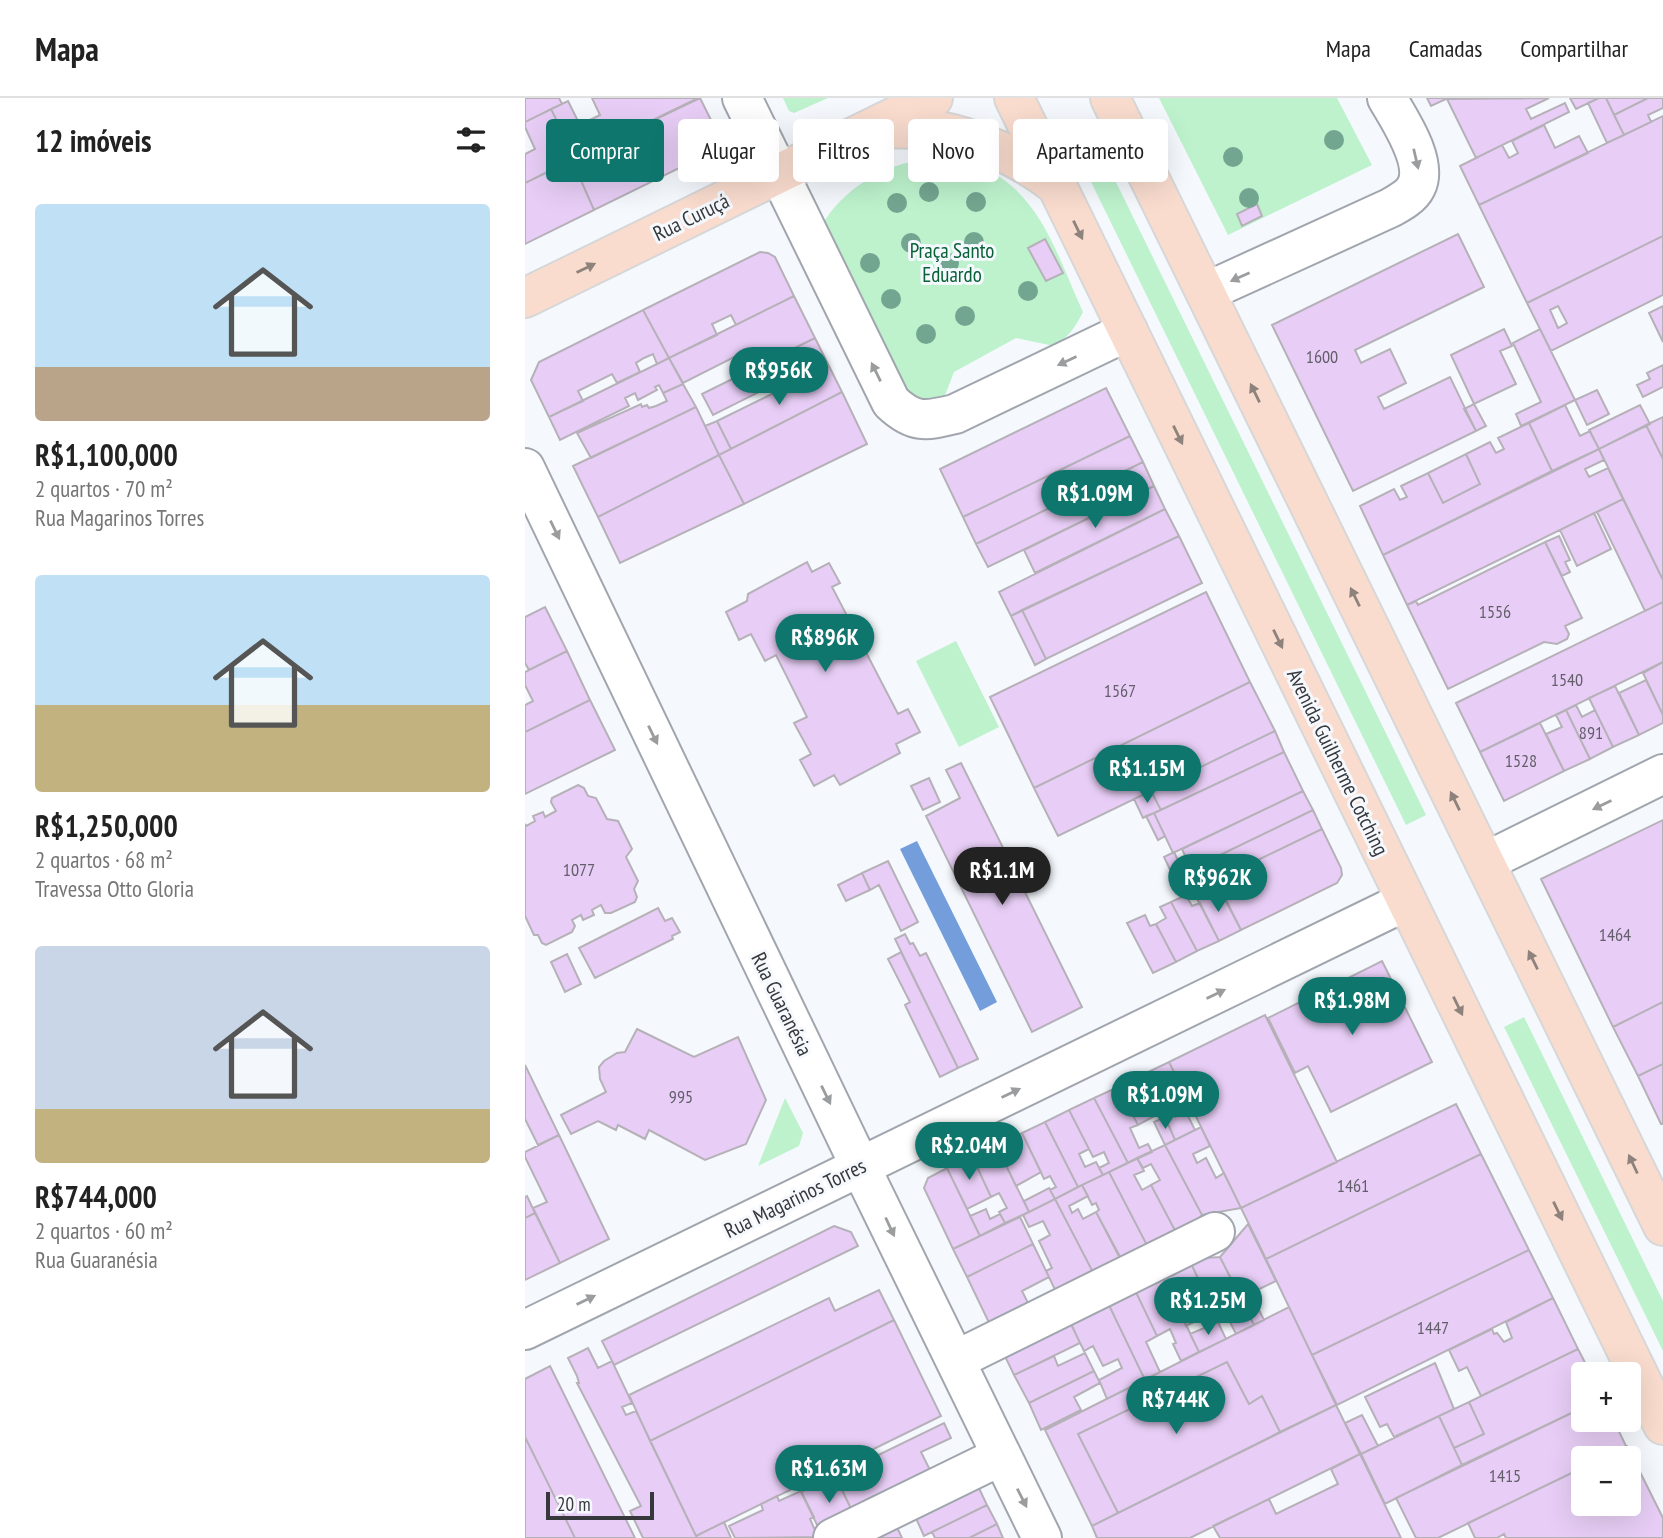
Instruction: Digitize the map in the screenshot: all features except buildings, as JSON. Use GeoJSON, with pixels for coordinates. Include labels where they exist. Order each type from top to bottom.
{"type":"FeatureCollection","features":[{"type":"Feature","properties":{"kind":"main road","name":"Rua Curuçá"},"geometry":{"type":"LineString","coordinates":[[890,119],[933,98]]}},
{"type":"Feature","properties":{"kind":"main road","name":"Avenida Guilherme Cotching"},"geometry":{"type":"LineString","coordinates":[[1014,98],[1663,1425]]}},
{"type":"Feature","properties":{"kind":"main road"},"geometry":{"type":"LineString","coordinates":[[1111,98],[1663,1226]]}},
{"type":"Feature","properties":{"kind":"main road"},"geometry":{"type":"LineString","coordinates":[[894,129],[953,134],[1034,167],[1056,185]]}},
{"type":"Feature","properties":{"kind":"main road","name":"Rua Curuçá"},"geometry":{"type":"LineString","coordinates":[[525,298],[793,167]]}},
{"type":"Feature","properties":{"kind":"street"},"geometry":{"type":"LineString","coordinates":[[742,98],[891,402],[902,413],[914,419],[933,419],[955,414],[1128,331]]}},
{"type":"Feature","properties":{"kind":"street"},"geometry":{"type":"LineString","coordinates":[[1206,292],[1390,208],[1404,200],[1416,188],[1419,168],[1415,151],[1387,98]]}},
{"type":"Feature","properties":{"kind":"street","name":"Rua Guaranésia"},"geometry":{"type":"LineString","coordinates":[[525,468],[1042,1538]]}},
{"type":"Feature","properties":{"kind":"street"},"geometry":{"type":"LineString","coordinates":[[1485,862],[1663,774]]}},
{"type":"Feature","properties":{"kind":"street","name":"Rua Magarinos Torres"},"geometry":{"type":"LineString","coordinates":[[525,1330],[1406,901]]}},
{"type":"Feature","properties":{"kind":"street"},"geometry":{"type":"LineString","coordinates":[[956,1360],[1215,1232]]}},
{"type":"Feature","properties":{"kind":"street"},"geometry":{"type":"LineString","coordinates":[[833,1538],[1001,1457]]}},
{"type":"Feature","properties":{"kind":"green space"},"geometry":{"type":"Polygon","coordinates":[[[783,98],[828,98],[794,113],[789,111],[783,98]]]}},
{"type":"Feature","properties":{"kind":"green space"},"geometry":{"type":"Polygon","coordinates":[[[1159,98],[1337,98],[1372,165],[1228,235],[1159,98]]]}},
{"type":"Feature","properties":{"kind":"green space","name":"Praça Santo Eduardo"},"geometry":{"type":"Polygon","coordinates":[[[908,163],[908,182],[999,182],[999,177],[1017,191],[1044,227],[1083,312],[1071,332],[1054,346],[1016,338],[954,372],[942,403],[916,399],[903,390],[825,220],[847,195],[864,182],[894,182],[894,167],[908,163]]]}},
{"type":"Feature","properties":{"kind":"green space"},"geometry":{"type":"Polygon","coordinates":[[[1091,182],[1116,182],[1426,815],[1406,825],[1091,182]]]}},
{"type":"Feature","properties":{"kind":"green space"},"geometry":{"type":"Polygon","coordinates":[[[956,641],[999,727],[959,747],[916,661],[956,641]]]}},
{"type":"Feature","properties":{"kind":"green space"},"geometry":{"type":"Polygon","coordinates":[[[1524,1017],[1663,1301],[1663,1351],[1504,1027],[1524,1017]]]}},
{"type":"Feature","properties":{"kind":"green space"},"geometry":{"type":"Polygon","coordinates":[[[785,1098],[803,1133],[799,1146],[758,1166],[785,1098]]]}},
{"type":"Feature","properties":{"kind":"water"},"geometry":{"type":"Polygon","coordinates":[[[917,841],[997,1002],[980,1011],[900,849],[917,841]]]}}]}
